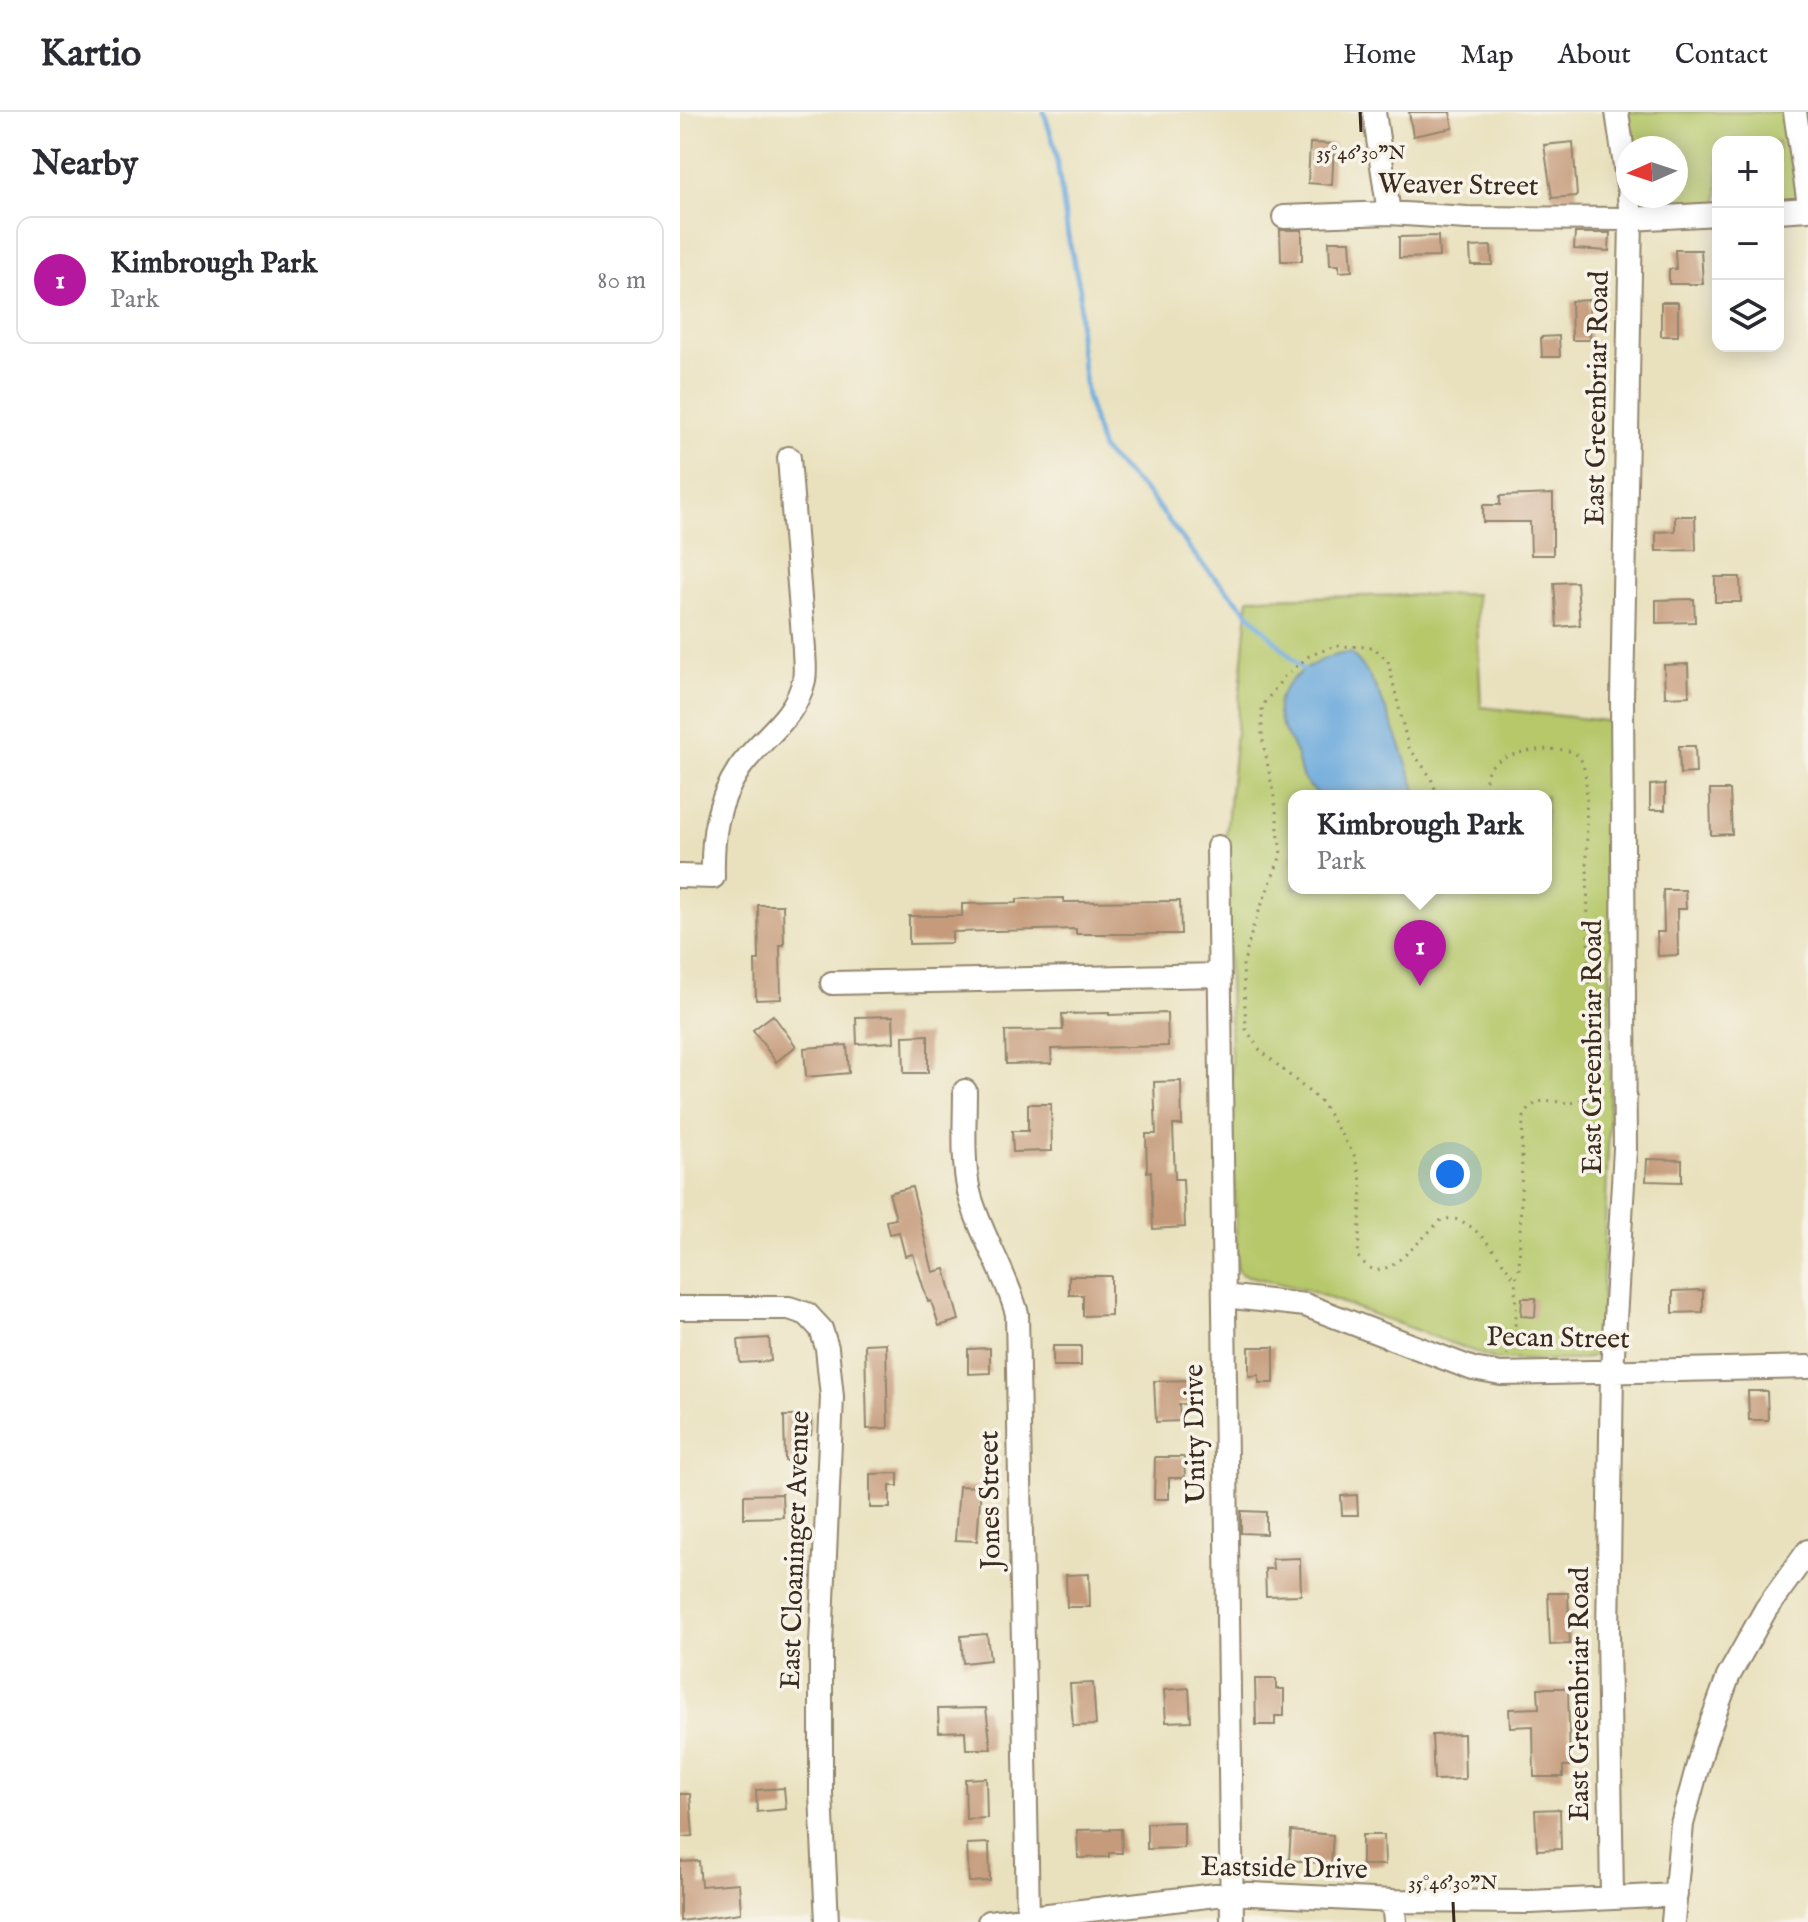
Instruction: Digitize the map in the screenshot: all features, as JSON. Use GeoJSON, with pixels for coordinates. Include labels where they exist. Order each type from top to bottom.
{"type":"FeatureCollection","features":[{"type":"Feature","properties":{"kind":"street"},"geometry":{"type":"LineString","coordinates":[[1374,112],[1389,213]]}},
{"type":"Feature","properties":{"kind":"street"},"geometry":{"type":"LineString","coordinates":[[1617,112],[1621,136]]}},
{"type":"Feature","properties":{"kind":"street"},"geometry":{"type":"LineString","coordinates":[[1795,112],[1808,198]]}},
{"type":"Feature","properties":{"kind":"street","name":"East Greenbriar Road"},"geometry":{"type":"LineString","coordinates":[[1612,1897],[1608,1633],[1612,1371],[1625,1149],[1622,700],[1630,208]]}},
{"type":"Feature","properties":{"kind":"street"},"geometry":{"type":"LineString","coordinates":[[1784,211],[1808,209]]}},
{"type":"Feature","properties":{"kind":"street","name":"Weaver Street"},"geometry":{"type":"LineString","coordinates":[[1284,217],[1389,213],[1467,218],[1631,219],[1712,214]]}},
{"type":"Feature","properties":{"kind":"street"},"geometry":{"type":"LineString","coordinates":[[680,876],[713,877],[712,839],[721,802],[739,768],[789,715],[804,680],[789,458]]}},
{"type":"Feature","properties":{"kind":"street","name":"Unity Drive"},"geometry":{"type":"LineString","coordinates":[[1218,847],[1232,1922]]}},
{"type":"Feature","properties":{"kind":"street"},"geometry":{"type":"LineString","coordinates":[[832,983],[1220,975]]}},
{"type":"Feature","properties":{"kind":"street","name":"Jones Street"},"geometry":{"type":"LineString","coordinates":[[965,1091],[965,1161],[969,1191],[980,1225],[1011,1292],[1018,1327],[1028,1917]]}},
{"type":"Feature","properties":{"kind":"street","name":"Pecan Street"},"geometry":{"type":"LineString","coordinates":[[1224,1296],[1305,1305],[1473,1369],[1501,1374],[1808,1367]]}},
{"type":"Feature","properties":{"kind":"street","name":"East Cloaninger Avenue"},"geometry":{"type":"LineString","coordinates":[[680,1308],[789,1308],[807,1314],[821,1329],[827,1348],[832,1397],[821,1644],[821,1794],[827,1922]]}},
{"type":"Feature","properties":{"kind":"street"},"geometry":{"type":"LineString","coordinates":[[1673,1922],[1682,1824],[1704,1743],[1728,1677],[1766,1609],[1808,1551]]}},
{"type":"Feature","properties":{"kind":"street","name":"Eastside Drive"},"geometry":{"type":"LineString","coordinates":[[989,1922],[1232,1893],[1394,1911],[1676,1895]]}},
{"type":"Feature","properties":{"kind":"path"},"geometry":{"type":"LineString","coordinates":[[1436,790],[1430,776],[1408,746],[1388,661],[1373,647],[1335,646],[1309,656],[1284,677],[1262,706],[1262,736],[1275,802],[1281,855],[1253,927],[1243,966],[1246,1029],[1260,1050],[1321,1102],[1354,1155],[1362,1184],[1358,1257],[1369,1268],[1379,1270],[1398,1261],[1440,1221],[1449,1217],[1460,1218],[1472,1226],[1515,1279]]}},
{"type":"Feature","properties":{"kind":"path"},"geometry":{"type":"LineString","coordinates":[[1488,790],[1488,771],[1496,762],[1523,751],[1572,752],[1581,759],[1586,779],[1590,1090],[1575,1103],[1541,1100],[1529,1106],[1523,1119],[1516,1313],[1513,1339],[1501,1374]]}},
{"type":"Feature","properties":{"kind":"green space"},"geometry":{"type":"Polygon","coordinates":[[[1626,112],[1808,112],[1808,204],[1784,205],[1784,136],[1712,136],[1712,206],[1688,208],[1688,136],[1630,136],[1626,112]]]}},
{"type":"Feature","properties":{"kind":"green space"},"geometry":{"type":"Polygon","coordinates":[[[1476,594],[1481,707],[1614,722],[1609,1126],[1600,1350],[1589,1358],[1497,1360],[1310,1291],[1241,1274],[1237,1269],[1225,845],[1249,598],[1476,594]]]}},
{"type":"Feature","properties":{"kind":"water"},"geometry":{"type":"Polygon","coordinates":[[[1350,653],[1371,679],[1416,790],[1314,790],[1304,781],[1296,753],[1280,721],[1279,700],[1290,682],[1308,667],[1350,653]]]}},
{"type":"Feature","properties":{"kind":"building"},"geometry":{"type":"Polygon","coordinates":[[[1409,112],[1450,112],[1453,128],[1413,136],[1409,112]]]}},
{"type":"Feature","properties":{"kind":"building"},"geometry":{"type":"Polygon","coordinates":[[[1573,142],[1577,196],[1552,198],[1544,145],[1573,142]]]}},
{"type":"Feature","properties":{"kind":"building"},"geometry":{"type":"Polygon","coordinates":[[[1310,143],[1334,144],[1332,185],[1308,183],[1310,143]]]}},
{"type":"Feature","properties":{"kind":"building"},"geometry":{"type":"Polygon","coordinates":[[[1280,230],[1302,230],[1302,261],[1281,261],[1280,230]]]}},
{"type":"Feature","properties":{"kind":"building"},"geometry":{"type":"Polygon","coordinates":[[[1575,233],[1610,233],[1609,251],[1574,249],[1575,233]]]}},
{"type":"Feature","properties":{"kind":"building"},"geometry":{"type":"Polygon","coordinates":[[[1438,236],[1439,257],[1399,258],[1399,237],[1438,236]]]}},
{"type":"Feature","properties":{"kind":"building"},"geometry":{"type":"Polygon","coordinates":[[[1329,241],[1350,241],[1352,271],[1339,272],[1339,265],[1330,265],[1329,241]]]}},
{"type":"Feature","properties":{"kind":"building"},"geometry":{"type":"Polygon","coordinates":[[[1491,246],[1492,265],[1471,265],[1470,247],[1491,246]]]}},
{"type":"Feature","properties":{"kind":"building"},"geometry":{"type":"Polygon","coordinates":[[[1675,250],[1701,250],[1703,284],[1669,284],[1669,269],[1676,269],[1675,250]]]}},
{"type":"Feature","properties":{"kind":"building"},"geometry":{"type":"Polygon","coordinates":[[[1589,300],[1590,340],[1572,340],[1571,301],[1589,300]]]}},
{"type":"Feature","properties":{"kind":"building"},"geometry":{"type":"Polygon","coordinates":[[[1661,302],[1678,302],[1678,336],[1661,336],[1661,302]]]}},
{"type":"Feature","properties":{"kind":"building"},"geometry":{"type":"Polygon","coordinates":[[[1559,336],[1560,357],[1542,357],[1541,337],[1559,336]]]}},
{"type":"Feature","properties":{"kind":"building"},"geometry":{"type":"Polygon","coordinates":[[[1553,494],[1553,555],[1531,555],[1530,522],[1483,522],[1483,505],[1500,505],[1500,496],[1553,494]]]}},
{"type":"Feature","properties":{"kind":"building"},"geometry":{"type":"Polygon","coordinates":[[[1675,516],[1695,516],[1696,550],[1656,551],[1656,532],[1675,531],[1675,516]]]}},
{"type":"Feature","properties":{"kind":"building"},"geometry":{"type":"Polygon","coordinates":[[[1715,577],[1740,577],[1741,602],[1715,602],[1715,577]]]}},
{"type":"Feature","properties":{"kind":"building"},"geometry":{"type":"Polygon","coordinates":[[[1577,582],[1580,625],[1557,627],[1554,583],[1577,582]]]}},
{"type":"Feature","properties":{"kind":"building"},"geometry":{"type":"Polygon","coordinates":[[[1694,599],[1695,622],[1656,623],[1656,600],[1694,599]]]}},
{"type":"Feature","properties":{"kind":"building"},"geometry":{"type":"Polygon","coordinates":[[[1688,664],[1689,696],[1665,697],[1664,665],[1688,664]]]}},
{"type":"Feature","properties":{"kind":"building"},"geometry":{"type":"Polygon","coordinates":[[[1679,746],[1695,746],[1696,773],[1680,774],[1679,746]]]}},
{"type":"Feature","properties":{"kind":"building"},"geometry":{"type":"Polygon","coordinates":[[[1665,784],[1665,810],[1650,810],[1650,785],[1665,784]]]}},
{"type":"Feature","properties":{"kind":"building"},"geometry":{"type":"Polygon","coordinates":[[[1710,790],[1730,790],[1732,834],[1711,835],[1710,790]]]}},
{"type":"Feature","properties":{"kind":"building"},"geometry":{"type":"Polygon","coordinates":[[[1663,890],[1685,890],[1686,909],[1677,909],[1678,955],[1658,956],[1657,932],[1664,932],[1663,890]]]}},
{"type":"Feature","properties":{"kind":"building"},"geometry":{"type":"Polygon","coordinates":[[[1064,898],[1064,902],[1180,901],[1181,934],[1076,934],[1076,929],[952,932],[952,943],[909,944],[909,916],[962,916],[962,904],[1064,898]]]}},
{"type":"Feature","properties":{"kind":"building"},"geometry":{"type":"Polygon","coordinates":[[[758,905],[783,905],[781,999],[756,1000],[758,905]]]}},
{"type":"Feature","properties":{"kind":"building"},"geometry":{"type":"Polygon","coordinates":[[[1167,1013],[1168,1046],[1051,1049],[1052,1063],[1006,1064],[1005,1031],[1063,1030],[1062,1014],[1167,1013]]]}},
{"type":"Feature","properties":{"kind":"building"},"geometry":{"type":"Polygon","coordinates":[[[773,1015],[796,1046],[776,1062],[753,1030],[773,1015]]]}},
{"type":"Feature","properties":{"kind":"building"},"geometry":{"type":"Polygon","coordinates":[[[893,1016],[894,1042],[857,1044],[856,1017],[893,1016]]]}},
{"type":"Feature","properties":{"kind":"building"},"geometry":{"type":"Polygon","coordinates":[[[928,1035],[928,1073],[904,1073],[903,1036],[928,1035]]]}},
{"type":"Feature","properties":{"kind":"building"},"geometry":{"type":"Polygon","coordinates":[[[847,1045],[849,1073],[806,1077],[804,1048],[847,1045]]]}},
{"type":"Feature","properties":{"kind":"building"},"geometry":{"type":"Polygon","coordinates":[[[1181,1081],[1182,1125],[1173,1125],[1175,1179],[1183,1179],[1185,1227],[1153,1229],[1146,1134],[1156,1134],[1154,1082],[1181,1081]]]}},
{"type":"Feature","properties":{"kind":"building"},"geometry":{"type":"Polygon","coordinates":[[[1028,1104],[1051,1104],[1052,1151],[1013,1152],[1012,1131],[1028,1131],[1028,1104]]]}},
{"type":"Feature","properties":{"kind":"building"},"geometry":{"type":"Polygon","coordinates":[[[1647,1159],[1682,1160],[1682,1182],[1646,1181],[1647,1159]]]}},
{"type":"Feature","properties":{"kind":"building"},"geometry":{"type":"Polygon","coordinates":[[[912,1187],[933,1272],[945,1269],[959,1320],[939,1326],[913,1254],[905,1256],[899,1232],[889,1234],[886,1221],[896,1219],[889,1193],[912,1187]]]}},
{"type":"Feature","properties":{"kind":"building"},"geometry":{"type":"Polygon","coordinates":[[[1069,1276],[1111,1276],[1111,1315],[1083,1316],[1083,1295],[1069,1295],[1069,1276]]]}},
{"type":"Feature","properties":{"kind":"building"},"geometry":{"type":"Polygon","coordinates":[[[1703,1290],[1703,1312],[1673,1313],[1673,1291],[1703,1290]]]}},
{"type":"Feature","properties":{"kind":"building"},"geometry":{"type":"Polygon","coordinates":[[[1522,1298],[1536,1298],[1535,1317],[1521,1316],[1522,1298]]]}},
{"type":"Feature","properties":{"kind":"building"},"geometry":{"type":"Polygon","coordinates":[[[769,1338],[771,1361],[740,1363],[738,1340],[769,1338]]]}},
{"type":"Feature","properties":{"kind":"building"},"geometry":{"type":"Polygon","coordinates":[[[886,1343],[888,1428],[867,1429],[865,1344],[886,1343]]]}},
{"type":"Feature","properties":{"kind":"building"},"geometry":{"type":"Polygon","coordinates":[[[1053,1346],[1081,1346],[1081,1366],[1053,1366],[1053,1346]]]}},
{"type":"Feature","properties":{"kind":"building"},"geometry":{"type":"Polygon","coordinates":[[[1249,1347],[1274,1347],[1274,1383],[1259,1383],[1259,1375],[1249,1376],[1249,1347]]]}},
{"type":"Feature","properties":{"kind":"building"},"geometry":{"type":"Polygon","coordinates":[[[990,1348],[990,1373],[968,1374],[968,1349],[990,1348]]]}},
{"type":"Feature","properties":{"kind":"building"},"geometry":{"type":"Polygon","coordinates":[[[1196,1380],[1197,1404],[1179,1404],[1180,1421],[1156,1422],[1154,1381],[1196,1380]]]}},
{"type":"Feature","properties":{"kind":"building"},"geometry":{"type":"Polygon","coordinates":[[[1748,1391],[1767,1391],[1768,1420],[1749,1420],[1748,1391]]]}},
{"type":"Feature","properties":{"kind":"building"},"geometry":{"type":"Polygon","coordinates":[[[784,1416],[811,1416],[811,1435],[805,1435],[805,1460],[785,1461],[784,1416]]]}},
{"type":"Feature","properties":{"kind":"building"},"geometry":{"type":"Polygon","coordinates":[[[1155,1457],[1184,1457],[1185,1478],[1169,1478],[1169,1499],[1154,1499],[1155,1457]]]}},
{"type":"Feature","properties":{"kind":"building"},"geometry":{"type":"Polygon","coordinates":[[[898,1473],[898,1486],[890,1486],[890,1508],[870,1508],[870,1474],[898,1473]]]}},
{"type":"Feature","properties":{"kind":"building"},"geometry":{"type":"Polygon","coordinates":[[[959,1486],[981,1487],[977,1541],[955,1540],[959,1486]]]}},
{"type":"Feature","properties":{"kind":"building"},"geometry":{"type":"Polygon","coordinates":[[[782,1494],[783,1517],[744,1518],[744,1495],[782,1494]]]}},
{"type":"Feature","properties":{"kind":"building"},"geometry":{"type":"Polygon","coordinates":[[[1357,1495],[1358,1515],[1342,1515],[1341,1496],[1357,1495]]]}},
{"type":"Feature","properties":{"kind":"building"},"geometry":{"type":"Polygon","coordinates":[[[1241,1511],[1266,1512],[1266,1534],[1241,1533],[1241,1511]]]}},
{"type":"Feature","properties":{"kind":"building"},"geometry":{"type":"Polygon","coordinates":[[[1300,1558],[1301,1595],[1266,1596],[1265,1569],[1273,1569],[1272,1559],[1300,1558]]]}},
{"type":"Feature","properties":{"kind":"building"},"geometry":{"type":"Polygon","coordinates":[[[1089,1574],[1090,1607],[1067,1607],[1066,1575],[1089,1574]]]}},
{"type":"Feature","properties":{"kind":"building"},"geometry":{"type":"Polygon","coordinates":[[[1548,1593],[1568,1593],[1570,1644],[1550,1645],[1548,1593]]]}},
{"type":"Feature","properties":{"kind":"building"},"geometry":{"type":"Polygon","coordinates":[[[987,1634],[990,1660],[963,1663],[961,1636],[987,1634]]]}},
{"type":"Feature","properties":{"kind":"building"},"geometry":{"type":"Polygon","coordinates":[[[1255,1679],[1276,1679],[1276,1689],[1284,1689],[1284,1716],[1275,1716],[1275,1725],[1256,1725],[1255,1679]]]}},
{"type":"Feature","properties":{"kind":"building"},"geometry":{"type":"Polygon","coordinates":[[[1093,1683],[1096,1725],[1073,1726],[1070,1684],[1093,1683]]]}},
{"type":"Feature","properties":{"kind":"building"},"geometry":{"type":"Polygon","coordinates":[[[1189,1688],[1191,1721],[1166,1722],[1164,1690],[1189,1688]]]}},
{"type":"Feature","properties":{"kind":"building"},"geometry":{"type":"Polygon","coordinates":[[[1538,1688],[1568,1688],[1570,1766],[1563,1766],[1563,1777],[1534,1777],[1533,1726],[1510,1727],[1509,1709],[1539,1708],[1538,1688]]]}},
{"type":"Feature","properties":{"kind":"building"},"geometry":{"type":"Polygon","coordinates":[[[986,1708],[991,1749],[966,1749],[965,1731],[939,1732],[938,1709],[986,1708]]]}},
{"type":"Feature","properties":{"kind":"building"},"geometry":{"type":"Polygon","coordinates":[[[1464,1734],[1465,1779],[1434,1780],[1432,1735],[1464,1734]]]}},
{"type":"Feature","properties":{"kind":"building"},"geometry":{"type":"Polygon","coordinates":[[[986,1778],[987,1818],[966,1819],[965,1779],[986,1778]]]}},
{"type":"Feature","properties":{"kind":"building"},"geometry":{"type":"Polygon","coordinates":[[[784,1788],[786,1809],[757,1812],[756,1790],[784,1788]]]}},
{"type":"Feature","properties":{"kind":"building"},"geometry":{"type":"Polygon","coordinates":[[[680,1794],[690,1794],[693,1836],[680,1837],[680,1794]]]}},
{"type":"Feature","properties":{"kind":"building"},"geometry":{"type":"Polygon","coordinates":[[[1560,1809],[1561,1849],[1537,1850],[1535,1810],[1560,1809]]]}},
{"type":"Feature","properties":{"kind":"building"},"geometry":{"type":"Polygon","coordinates":[[[1184,1822],[1184,1848],[1147,1849],[1147,1823],[1184,1822]]]}},
{"type":"Feature","properties":{"kind":"building"},"geometry":{"type":"Polygon","coordinates":[[[1121,1829],[1122,1853],[1109,1853],[1109,1857],[1078,1858],[1077,1830],[1121,1829]]]}},
{"type":"Feature","properties":{"kind":"building"},"geometry":{"type":"Polygon","coordinates":[[[1291,1831],[1333,1835],[1331,1864],[1289,1860],[1291,1831]]]}},
{"type":"Feature","properties":{"kind":"building"},"geometry":{"type":"Polygon","coordinates":[[[1362,1835],[1384,1835],[1385,1865],[1362,1865],[1362,1835]]]}},
{"type":"Feature","properties":{"kind":"building"},"geometry":{"type":"Polygon","coordinates":[[[989,1843],[990,1881],[969,1882],[967,1844],[989,1843]]]}},
{"type":"Feature","properties":{"kind":"building"},"geometry":{"type":"Polygon","coordinates":[[[699,1861],[701,1886],[739,1883],[741,1913],[680,1921],[680,1862],[699,1861]]]}},
{"type":"Feature","properties":{"kind":"waterway"},"geometry":{"type":"LineString","coordinates":[[1044,112],[1055,148],[1068,236],[1080,289],[1079,341],[1087,397],[1102,450],[1149,495],[1201,563],[1308,675]]}},
{"type":"Feature","properties":{"kind":"place","name":"Kimbrough Park"},"geometry":{"type":"Point","coordinates":[1420,986]}}]}
